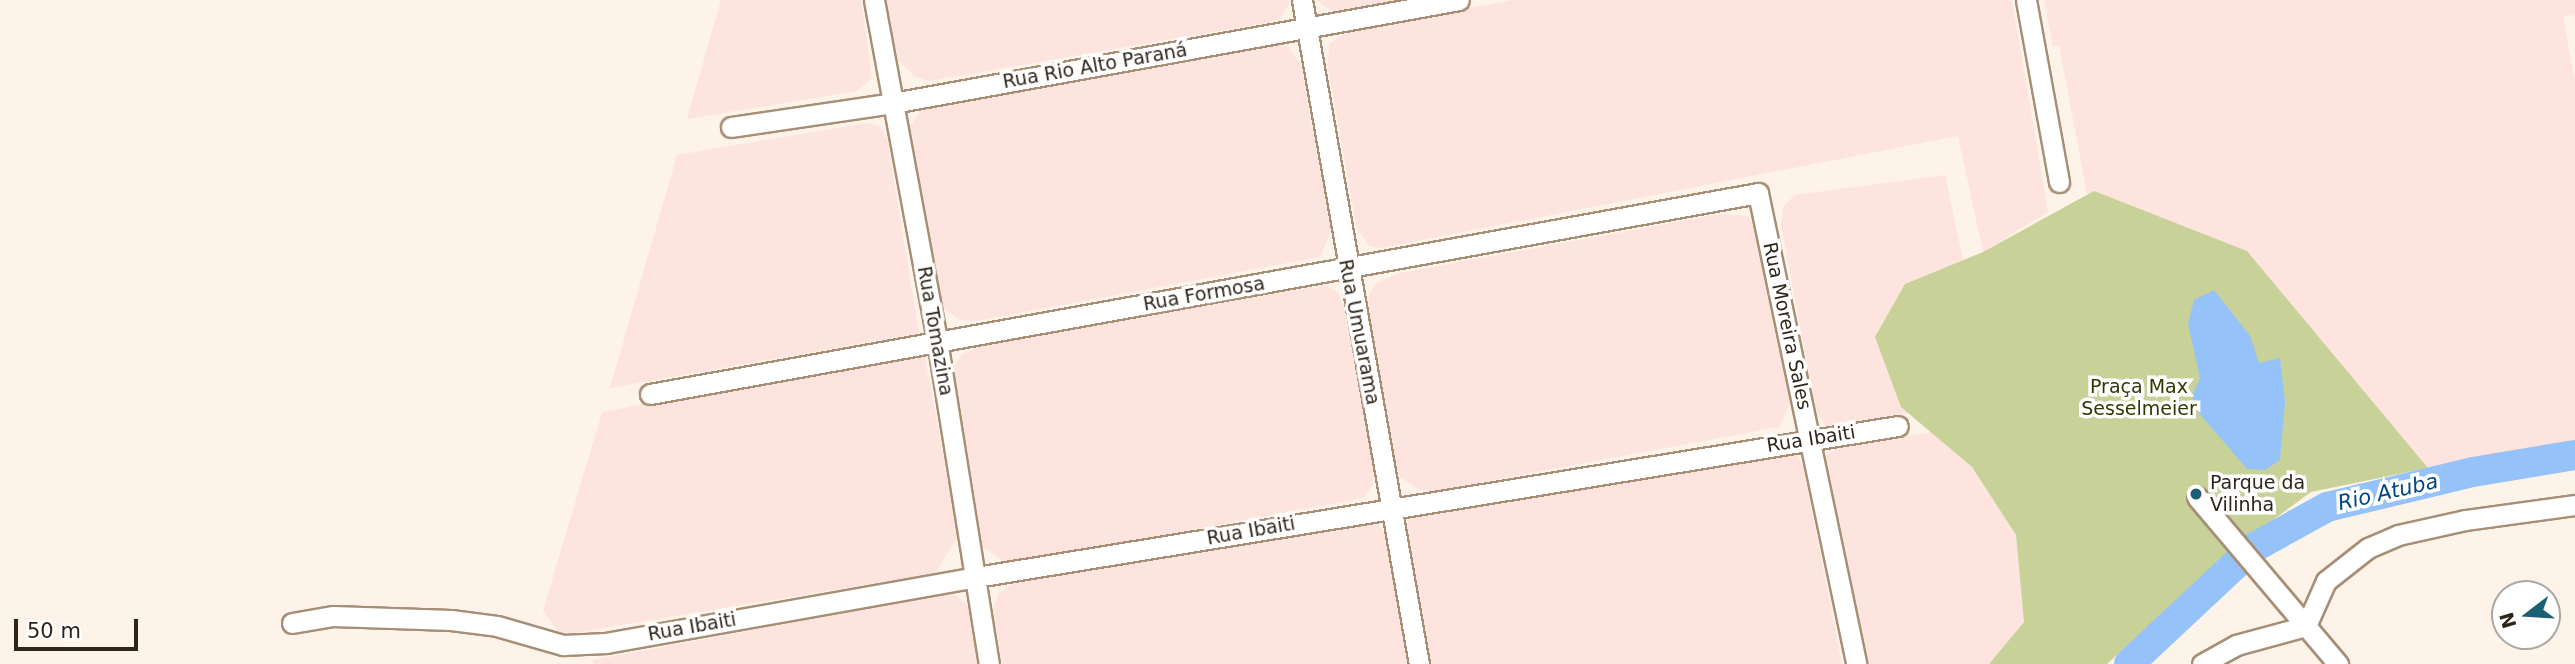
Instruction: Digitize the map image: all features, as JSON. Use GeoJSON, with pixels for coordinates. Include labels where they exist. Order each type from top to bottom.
{"type":"FeatureCollection","features":[{"type":"Feature","properties":{"kind":"street","name":"Rua Tomazina"},"geometry":{"type":"LineString","coordinates":[[874,0],[937,341],[989,664]]}},
{"type":"Feature","properties":{"kind":"street","name":"Rua Umuarama"},"geometry":{"type":"LineString","coordinates":[[1302,0],[1419,664]]}},
{"type":"Feature","properties":{"kind":"street","name":"Rua Rio Alto Paraná"},"geometry":{"type":"LineString","coordinates":[[731,127],[893,103],[1458,0]]}},
{"type":"Feature","properties":{"kind":"street"},"geometry":{"type":"LineString","coordinates":[[2026,0],[2059,182]]}},
{"type":"Feature","properties":{"kind":"street","name":"Rua Formosa"},"geometry":{"type":"LineString","coordinates":[[650,394],[1758,193]]}},
{"type":"Feature","properties":{"kind":"street","name":"Rua Moreira Sales"},"geometry":{"type":"LineString","coordinates":[[1758,193],[1856,664]]}},
{"type":"Feature","properties":{"kind":"street","name":"Rua Ibaiti"},"geometry":{"type":"LineString","coordinates":[[292,623],[333,616],[452,620],[497,626],[563,645],[606,643],[976,577],[1898,426]]}},
{"type":"Feature","properties":{"kind":"street"},"geometry":{"type":"LineString","coordinates":[[2197,497],[2338,664]]}},
{"type":"Feature","properties":{"kind":"street"},"geometry":{"type":"LineString","coordinates":[[2306,626],[2326,581],[2368,548],[2431,526],[2575,505]]}},
{"type":"Feature","properties":{"kind":"street"},"geometry":{"type":"LineString","coordinates":[[2203,664],[2236,645],[2306,626]]}},
{"type":"Feature","properties":{"kind":"shaded area"},"geometry":{"type":"Polygon","coordinates":[[[721,0],[861,0],[872,78],[857,91],[687,119],[721,0]]]}},
{"type":"Feature","properties":{"kind":"shaded area"},"geometry":{"type":"Polygon","coordinates":[[[886,0],[1291,0],[1281,17],[1271,22],[929,81],[914,76],[898,60],[886,0]]]}},
{"type":"Feature","properties":{"kind":"shaded area"},"geometry":{"type":"Polygon","coordinates":[[[1316,0],[1426,0],[1335,13],[1316,0]]]}},
{"type":"Feature","properties":{"kind":"shaded area"},"geometry":{"type":"Polygon","coordinates":[[[1512,0],[2012,0],[2048,212],[1983,252],[1958,136],[1381,248],[1370,246],[1357,229],[1328,67],[1329,44],[1348,31],[1512,0]]]}},
{"type":"Feature","properties":{"kind":"shaded area"},"geometry":{"type":"Polygon","coordinates":[[[2044,0],[2575,0],[2575,15],[2563,17],[2575,81],[2575,442],[2428,468],[2247,251],[2087,194],[2059,45],[2053,46],[2044,0]]]}},
{"type":"Feature","properties":{"kind":"shaded area"},"geometry":{"type":"Polygon","coordinates":[[[1268,44],[1289,47],[1301,65],[1331,231],[1320,257],[975,321],[960,320],[941,307],[907,131],[919,113],[933,105],[1268,44]]]}},
{"type":"Feature","properties":{"kind":"shaded area"},"geometry":{"type":"Polygon","coordinates":[[[867,123],[880,126],[887,139],[919,333],[610,388],[677,155],[867,123]]]}},
{"type":"Feature","properties":{"kind":"shaded area"},"geometry":{"type":"Polygon","coordinates":[[[1945,175],[1963,260],[1905,284],[1909,413],[1826,426],[1816,411],[1781,224],[1784,205],[1795,195],[1945,175]]]}},
{"type":"Feature","properties":{"kind":"shaded area"},"geometry":{"type":"Polygon","coordinates":[[[1720,214],[1748,216],[1760,235],[1791,401],[1779,427],[1434,491],[1420,490],[1400,477],[1393,463],[1368,315],[1369,294],[1378,282],[1400,273],[1720,214]]]}},
{"type":"Feature","properties":{"kind":"shaded area"},"geometry":{"type":"Polygon","coordinates":[[[1326,285],[1338,293],[1344,306],[1374,466],[1373,485],[1363,498],[1018,562],[1004,561],[984,548],[977,535],[951,373],[962,354],[984,344],[1326,285]]]}},
{"type":"Feature","properties":{"kind":"shaded area"},"geometry":{"type":"Polygon","coordinates":[[[924,352],[958,537],[935,573],[561,635],[543,611],[602,412],[924,352]]]}},
{"type":"Feature","properties":{"kind":"shaded area"},"geometry":{"type":"Polygon","coordinates":[[[1931,432],[1972,467],[2016,535],[2024,622],[1989,664],[1865,664],[1826,456],[1836,449],[1931,432]]]}},
{"type":"Feature","properties":{"kind":"shaded area"},"geometry":{"type":"Polygon","coordinates":[[[1796,452],[1803,467],[1842,664],[1431,664],[1407,537],[1407,524],[1414,514],[1796,452]]]}},
{"type":"Feature","properties":{"kind":"shaded area"},"geometry":{"type":"Polygon","coordinates":[[[1367,521],[1379,525],[1388,540],[1410,664],[1002,664],[993,609],[999,593],[1012,584],[1367,521]]]}},
{"type":"Feature","properties":{"kind":"shaded area"},"geometry":{"type":"Polygon","coordinates":[[[945,594],[956,595],[968,606],[979,664],[593,664],[593,660],[945,594]]]}},
{"type":"Feature","properties":{"kind":"green space","name":"Praça Max Sesselmeier"},"geometry":{"type":"Polygon","coordinates":[[[2094,191],[2247,251],[2428,468],[2311,492],[2232,550],[2107,664],[1989,664],[2024,622],[2016,535],[1972,467],[1901,407],[1875,337],[1905,284],[1983,252],[2094,191]]]}},
{"type":"Feature","properties":{"kind":"water"},"geometry":{"type":"Polygon","coordinates":[[[2214,290],[2250,336],[2259,363],[2280,358],[2285,402],[2280,460],[2265,470],[2247,469],[2198,412],[2192,396],[2200,378],[2188,324],[2194,300],[2214,290]]]}},
{"type":"Feature","properties":{"kind":"waterway","name":"Rio Atuba"},"geometry":{"type":"LineString","coordinates":[[2129,664],[2253,548],[2327,507],[2473,472],[2575,455]]}},
{"type":"Feature","properties":{"kind":"place","name":"Parque da Vilinha"},"geometry":{"type":"Point","coordinates":[2196,494]}}]}
